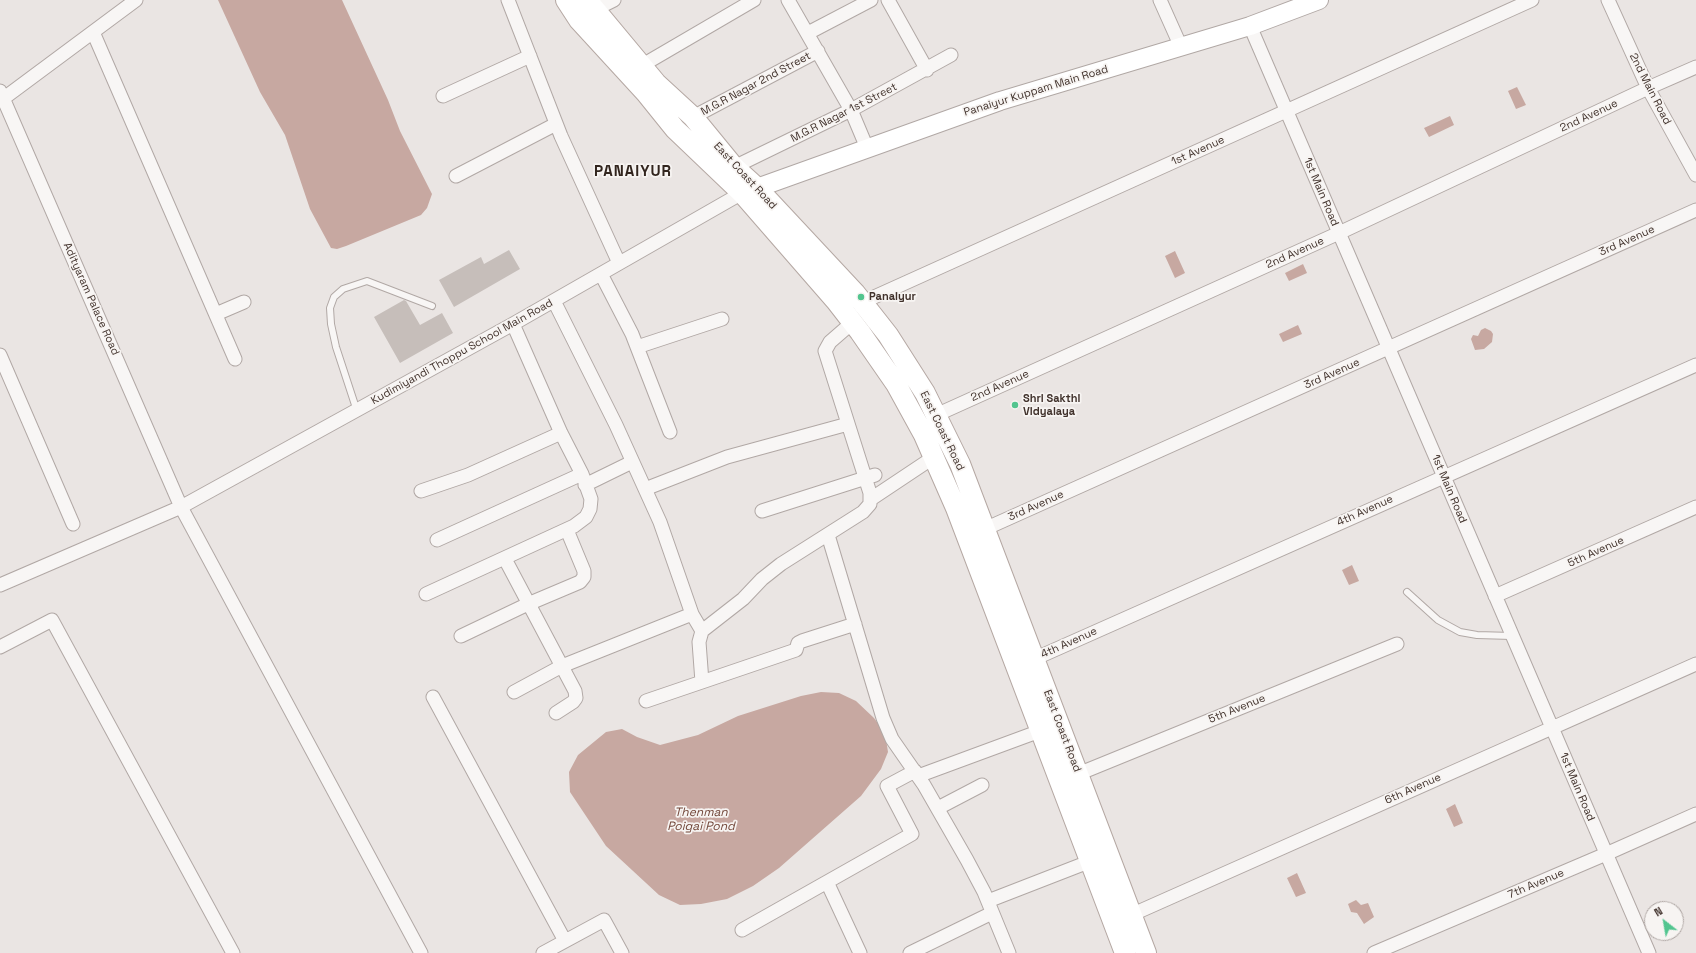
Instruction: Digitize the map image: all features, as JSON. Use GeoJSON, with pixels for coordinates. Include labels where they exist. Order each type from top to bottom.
{"type":"FeatureCollection","features":[{"type":"Feature","properties":{"kind":"main road","name":"East Coast Road"},"geometry":{"type":"LineString","coordinates":[[566,0],[579,20],[646,93],[675,129],[749,190],[863,302],[900,354],[936,414],[960,464],[976,533],[1040,731],[1091,861],[1131,915],[1146,953]]}},
{"type":"Feature","properties":{"kind":"main road","name":"East Coast Road"},"geometry":{"type":"LineString","coordinates":[[591,5],[656,83],[693,117],[734,167],[749,190],[853,322],[896,384],[976,533],[1034,659],[1078,774],[1110,886],[1125,953]]}},
{"type":"Feature","properties":{"kind":"street"},"geometry":{"type":"LineString","coordinates":[[1,97],[136,0]]}},
{"type":"Feature","properties":{"kind":"street"},"geometry":{"type":"LineString","coordinates":[[508,0],[556,124],[619,263]]}},
{"type":"Feature","properties":{"kind":"street"},"geometry":{"type":"LineString","coordinates":[[591,5],[614,0]]}},
{"type":"Feature","properties":{"kind":"street"},"geometry":{"type":"LineString","coordinates":[[641,66],[754,0]]}},
{"type":"Feature","properties":{"kind":"street"},"geometry":{"type":"LineString","coordinates":[[788,0],[851,110],[867,148]]}},
{"type":"Feature","properties":{"kind":"street"},"geometry":{"type":"LineString","coordinates":[[888,0],[927,70]]}},
{"type":"Feature","properties":{"kind":"street"},"geometry":{"type":"LineString","coordinates":[[1160,0],[1181,47]]}},
{"type":"Feature","properties":{"kind":"street","name":"Panaiyur Kuppam Main Road"},"geometry":{"type":"LineString","coordinates":[[749,190],[1000,101],[1250,26],[1319,0]]}},
{"type":"Feature","properties":{"kind":"street","name":"1st Avenue"},"geometry":{"type":"LineString","coordinates":[[863,302],[1532,0]]}},
{"type":"Feature","properties":{"kind":"street","name":"2nd Main Road"},"geometry":{"type":"LineString","coordinates":[[1608,0],[1648,88],[1696,175]]}},
{"type":"Feature","properties":{"kind":"street"},"geometry":{"type":"LineString","coordinates":[[808,33],[867,1]]}},
{"type":"Feature","properties":{"kind":"street","name":"1st Main Road"},"geometry":{"type":"LineString","coordinates":[[1250,26],[1649,953]]}},
{"type":"Feature","properties":{"kind":"street"},"geometry":{"type":"LineString","coordinates":[[93,32],[235,359]]}},
{"type":"Feature","properties":{"kind":"street","name":"M.G.R Nagar 2nd Street"},"geometry":{"type":"LineString","coordinates":[[693,117],[818,51]]}},
{"type":"Feature","properties":{"kind":"street","name":"M.G.R Nagar 1st Street"},"geometry":{"type":"LineString","coordinates":[[734,167],[851,110],[927,70],[951,55]]}},
{"type":"Feature","properties":{"kind":"street"},"geometry":{"type":"LineString","coordinates":[[443,96],[530,56]]}},
{"type":"Feature","properties":{"kind":"street","name":"2nd Avenue"},"geometry":{"type":"LineString","coordinates":[[936,414],[1339,233],[1696,67]]}},
{"type":"Feature","properties":{"kind":"street","name":"Adityaram Palace Road"},"geometry":{"type":"LineString","coordinates":[[1,97],[181,507],[421,953]]}},
{"type":"Feature","properties":{"kind":"street"},"geometry":{"type":"LineString","coordinates":[[456,176],[556,124]]}},
{"type":"Feature","properties":{"kind":"street","name":"Kudimiyandi Thoppu School Main Road"},"geometry":{"type":"LineString","coordinates":[[0,585],[181,507],[513,324],[749,190]]}},
{"type":"Feature","properties":{"kind":"street","name":"3rd Avenue"},"geometry":{"type":"LineString","coordinates":[[976,533],[1696,210]]}},
{"type":"Feature","properties":{"kind":"street"},"geometry":{"type":"LineString","coordinates":[[601,274],[637,347],[670,432]]}},
{"type":"Feature","properties":{"kind":"street"},"geometry":{"type":"LineString","coordinates":[[554,301],[660,522],[692,614],[702,631]]}},
{"type":"Feature","properties":{"kind":"street"},"geometry":{"type":"LineString","coordinates":[[216,314],[244,302]]}},
{"type":"Feature","properties":{"kind":"street"},"geometry":{"type":"LineString","coordinates":[[637,347],[722,319]]}},
{"type":"Feature","properties":{"kind":"street"},"geometry":{"type":"LineString","coordinates":[[702,682],[699,642],[702,631],[743,599],[759,582],[781,564],[863,512],[870,504],[870,477],[848,424],[825,351],[830,342],[853,322]]}},
{"type":"Feature","properties":{"kind":"street"},"geometry":{"type":"LineString","coordinates":[[426,594],[567,530],[586,517],[590,509],[591,499],[584,480],[561,433],[513,324]]}},
{"type":"Feature","properties":{"kind":"street"},"geometry":{"type":"LineString","coordinates":[[0,355],[73,524]]}},
{"type":"Feature","properties":{"kind":"street","name":"4th Avenue"},"geometry":{"type":"LineString","coordinates":[[1034,659],[1696,364]]}},
{"type":"Feature","properties":{"kind":"street"},"geometry":{"type":"LineString","coordinates":[[645,489],[722,458],[848,424]]}},
{"type":"Feature","properties":{"kind":"street"},"geometry":{"type":"LineString","coordinates":[[421,491],[475,472],[561,433]]}},
{"type":"Feature","properties":{"kind":"street"},"geometry":{"type":"LineString","coordinates":[[871,499],[934,457]]}},
{"type":"Feature","properties":{"kind":"street"},"geometry":{"type":"LineString","coordinates":[[437,540],[632,462]]}},
{"type":"Feature","properties":{"kind":"street"},"geometry":{"type":"LineString","coordinates":[[762,511],[870,477]]}},
{"type":"Feature","properties":{"kind":"street","name":"5th Avenue"},"geometry":{"type":"LineString","coordinates":[[1495,596],[1696,507]]}},
{"type":"Feature","properties":{"kind":"street"},"geometry":{"type":"LineString","coordinates":[[461,636],[528,604],[575,586],[584,578],[584,571],[567,530]]}},
{"type":"Feature","properties":{"kind":"street"},"geometry":{"type":"LineString","coordinates":[[828,535],[882,718],[892,739],[938,808],[990,907],[1010,953]]}},
{"type":"Feature","properties":{"kind":"street"},"geometry":{"type":"LineString","coordinates":[[505,559],[577,695],[573,702],[556,713]]}},
{"type":"Feature","properties":{"kind":"street"},"geometry":{"type":"LineString","coordinates":[[514,692],[562,666],[692,614]]}},
{"type":"Feature","properties":{"kind":"street"},"geometry":{"type":"LineString","coordinates":[[0,647],[52,620],[233,953]]}},
{"type":"Feature","properties":{"kind":"street"},"geometry":{"type":"LineString","coordinates":[[646,701],[796,650],[798,643],[802,641],[855,624]]}},
{"type":"Feature","properties":{"kind":"street","name":"5th Avenue"},"geometry":{"type":"LineString","coordinates":[[1078,774],[1397,644]]}},
{"type":"Feature","properties":{"kind":"street","name":"6th Avenue"},"geometry":{"type":"LineString","coordinates":[[1131,915],[1696,664]]}},
{"type":"Feature","properties":{"kind":"street"},"geometry":{"type":"LineString","coordinates":[[433,697],[565,941]]}},
{"type":"Feature","properties":{"kind":"street"},"geometry":{"type":"LineString","coordinates":[[742,930],[912,834],[887,786],[916,774],[1040,731]]}},
{"type":"Feature","properties":{"kind":"street"},"geometry":{"type":"LineString","coordinates":[[938,808],[982,785]]}},
{"type":"Feature","properties":{"kind":"street","name":"7th Avenue"},"geometry":{"type":"LineString","coordinates":[[1374,953],[1696,814]]}},
{"type":"Feature","properties":{"kind":"street"},"geometry":{"type":"LineString","coordinates":[[910,953],[990,907],[1091,861]]}},
{"type":"Feature","properties":{"kind":"street"},"geometry":{"type":"LineString","coordinates":[[827,882],[860,953]]}},
{"type":"Feature","properties":{"kind":"street"},"geometry":{"type":"LineString","coordinates":[[543,953],[604,920],[622,953]]}},
{"type":"Feature","properties":{"kind":"lane"},"geometry":{"type":"LineString","coordinates":[[357,411],[336,347],[331,324],[330,308],[334,297],[343,289],[367,281],[432,306]]}},
{"type":"Feature","properties":{"kind":"lane"},"geometry":{"type":"LineString","coordinates":[[1406,592],[1438,620],[1460,632],[1477,635],[1512,636]]}},
{"type":"Feature","properties":{"kind":"water"},"geometry":{"type":"Polygon","coordinates":[[[218,0],[342,0],[388,100],[400,131],[432,194],[427,208],[421,215],[346,246],[337,249],[331,248],[310,209],[285,135],[260,92],[218,0]]]}},
{"type":"Feature","properties":{"kind":"water"},"geometry":{"type":"Polygon","coordinates":[[[1517,87],[1526,105],[1516,109],[1508,91],[1517,87]]]}},
{"type":"Feature","properties":{"kind":"water"},"geometry":{"type":"Polygon","coordinates":[[[1450,116],[1454,125],[1429,137],[1424,128],[1450,116]]]}},
{"type":"Feature","properties":{"kind":"water"},"geometry":{"type":"Polygon","coordinates":[[[1175,251],[1185,273],[1175,278],[1165,256],[1175,251]]]}},
{"type":"Feature","properties":{"kind":"water"},"geometry":{"type":"Polygon","coordinates":[[[1303,264],[1307,273],[1289,281],[1285,273],[1303,264]]]}},
{"type":"Feature","properties":{"kind":"water"},"geometry":{"type":"Polygon","coordinates":[[[1298,325],[1302,334],[1283,342],[1279,334],[1298,325]]]}},
{"type":"Feature","properties":{"kind":"water"},"geometry":{"type":"Polygon","coordinates":[[[1485,328],[1493,334],[1492,342],[1484,349],[1475,350],[1471,339],[1473,335],[1478,336],[1481,330],[1485,328]]]}},
{"type":"Feature","properties":{"kind":"water"},"geometry":{"type":"Polygon","coordinates":[[[1352,565],[1359,581],[1349,585],[1342,570],[1352,565]]]}},
{"type":"Feature","properties":{"kind":"water","name":"Thenman Poigai Pond"},"geometry":{"type":"Polygon","coordinates":[[[821,692],[839,693],[856,701],[874,718],[885,733],[888,752],[881,769],[861,796],[779,868],[753,886],[727,899],[701,904],[680,905],[659,895],[606,846],[570,792],[569,772],[578,755],[606,732],[622,729],[637,737],[660,745],[698,735],[738,716],[801,696],[821,692]]]}},
{"type":"Feature","properties":{"kind":"water"},"geometry":{"type":"Polygon","coordinates":[[[1455,804],[1463,823],[1454,827],[1446,809],[1455,804]]]}},
{"type":"Feature","properties":{"kind":"water"},"geometry":{"type":"Polygon","coordinates":[[[1297,873],[1306,893],[1296,897],[1287,878],[1297,873]]]}},
{"type":"Feature","properties":{"kind":"water"},"geometry":{"type":"Polygon","coordinates":[[[1356,900],[1361,905],[1368,903],[1374,917],[1364,924],[1357,913],[1351,912],[1348,904],[1356,900]]]}},
{"type":"Feature","properties":{"kind":"building"},"geometry":{"type":"Polygon","coordinates":[[[509,250],[520,269],[454,307],[439,280],[481,257],[484,264],[509,250]]]}},
{"type":"Feature","properties":{"kind":"building"},"geometry":{"type":"Polygon","coordinates":[[[404,300],[420,325],[442,313],[453,333],[400,363],[374,317],[404,300]]]}},
{"type":"Feature","properties":{"kind":"place","name":"Panaiyur"},"geometry":{"type":"Point","coordinates":[861,297]}},
{"type":"Feature","properties":{"kind":"place","name":"Shri Sakthi Vidyalaya"},"geometry":{"type":"Point","coordinates":[1015,405]}},
{"type":"Feature","properties":{"kind":"district","name":"PANAIYUR"},"geometry":{"type":"Point","coordinates":[633,172]}}]}
